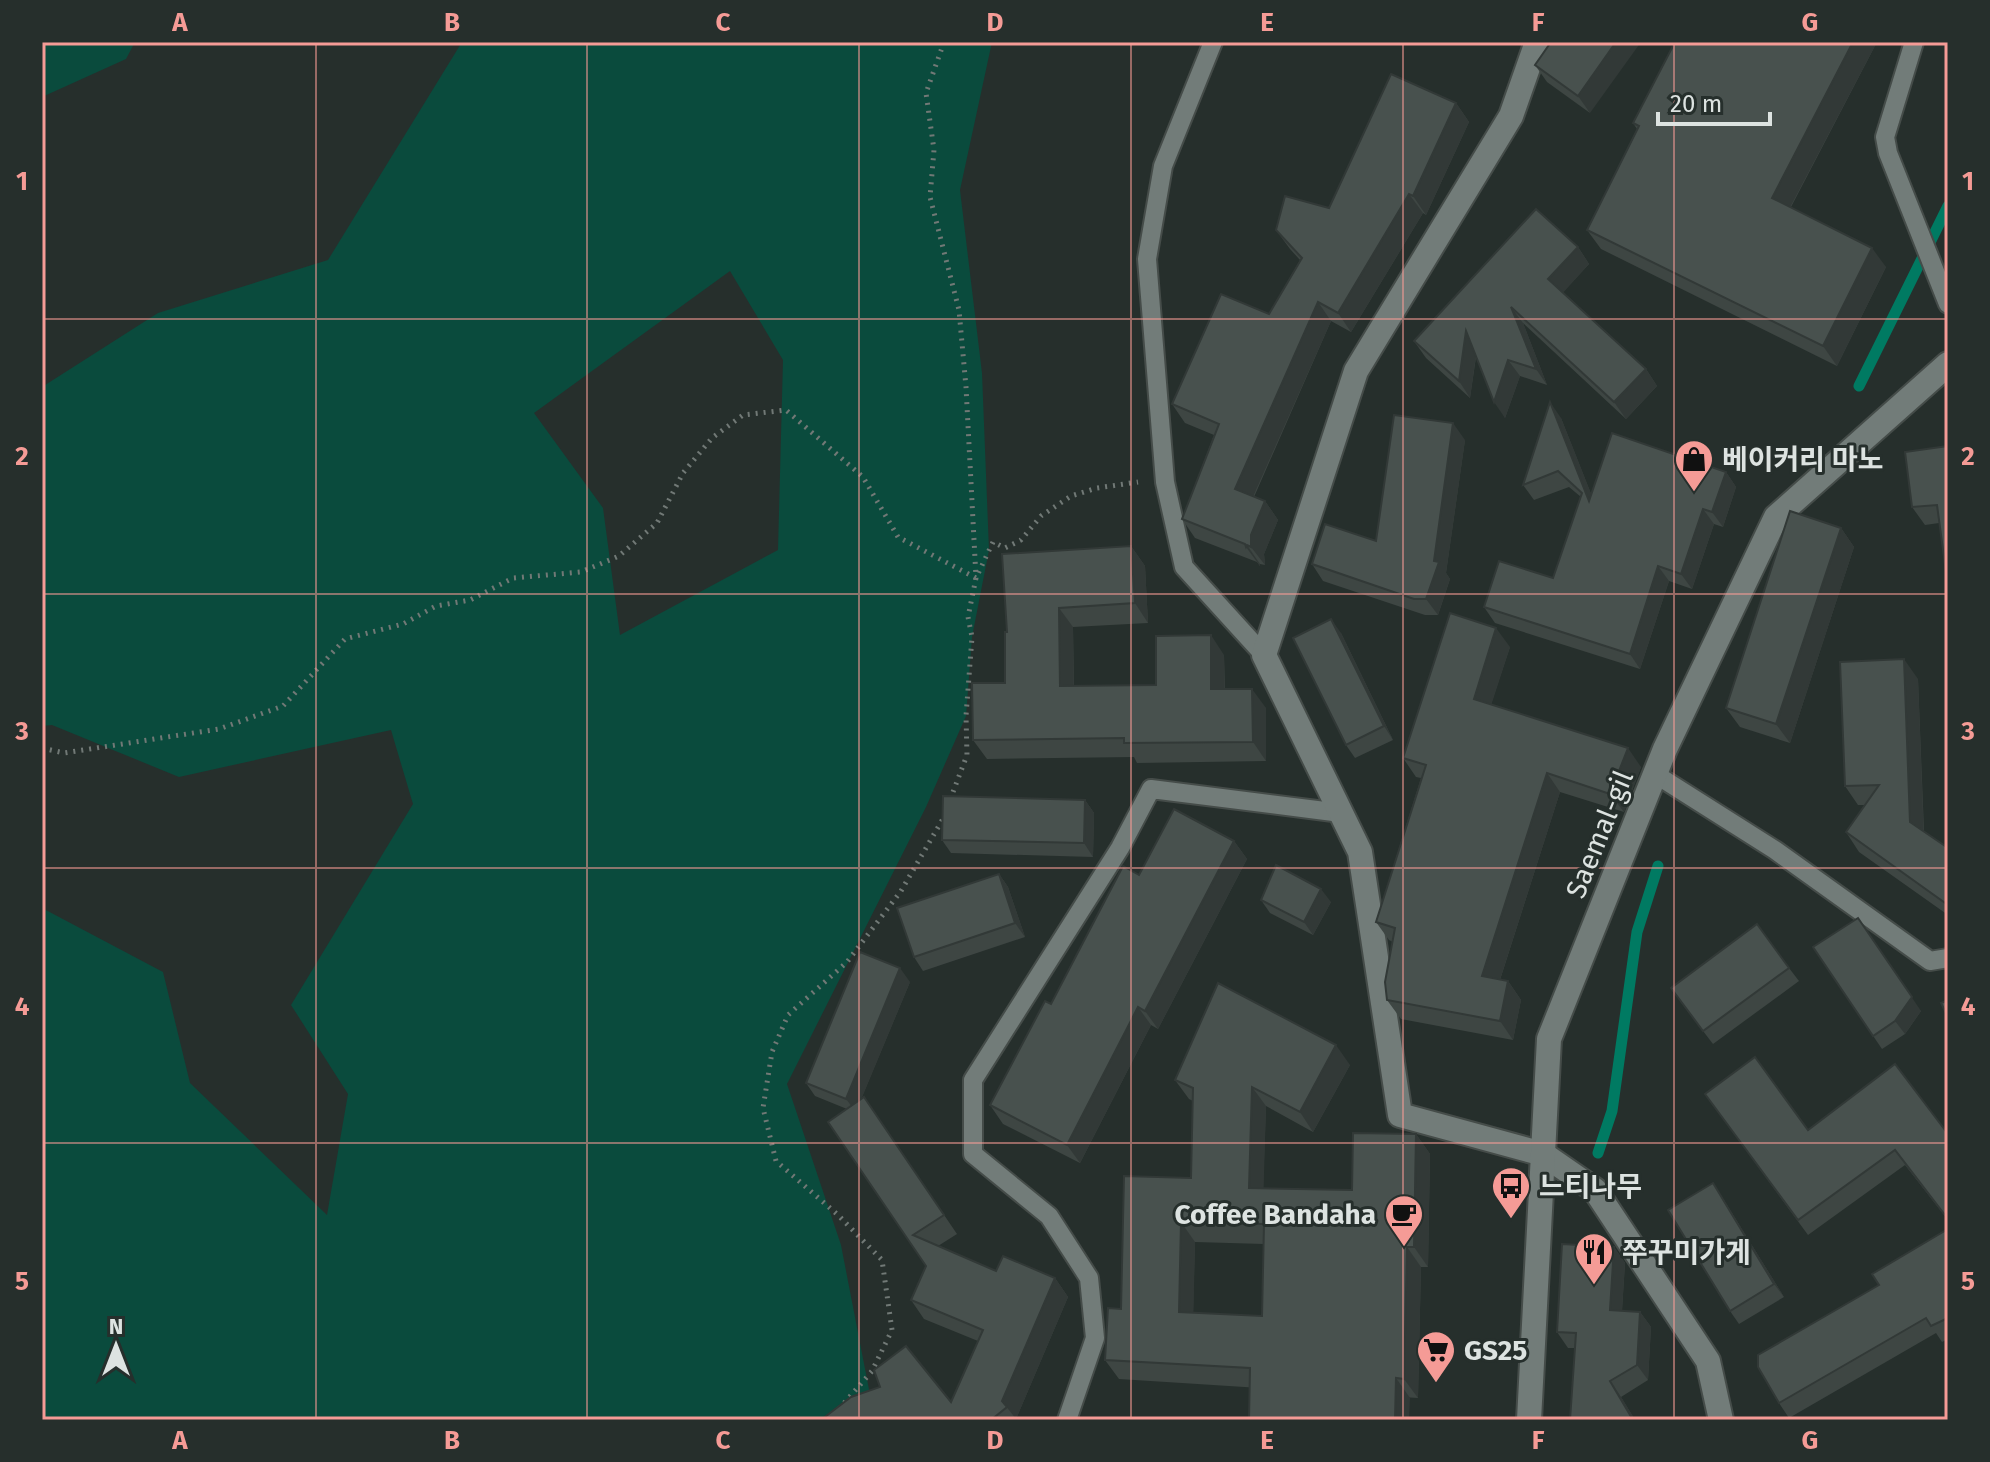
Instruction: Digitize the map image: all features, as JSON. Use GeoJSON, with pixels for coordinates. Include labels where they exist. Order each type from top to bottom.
{"type":"FeatureCollection","features":[{"type":"Feature","properties":{"kind":"street"},"geometry":{"type":"LineString","coordinates":[[1537,42],[1511,116],[1356,371],[1264,655],[1360,852],[1400,1115],[1543,1154],[1595,1190],[1708,1361],[1721,1420]]}},
{"type":"Feature","properties":{"kind":"street","name":"Saemal-gil"},"geometry":{"type":"LineString","coordinates":[[1529,1420],[1549,1039],[1655,774],[1776,517],[1948,364]]}},
{"type":"Feature","properties":{"kind":"lane"},"geometry":{"type":"LineString","coordinates":[[1213,42],[1163,166],[1147,259],[1165,482],[1184,567],[1264,655]]}},
{"type":"Feature","properties":{"kind":"lane"},"geometry":{"type":"LineString","coordinates":[[1914,42],[1885,137],[1888,153],[1947,302]]}},
{"type":"Feature","properties":{"kind":"lane"},"geometry":{"type":"LineString","coordinates":[[1655,774],[1775,850],[1930,961],[1948,958]]}},
{"type":"Feature","properties":{"kind":"lane"},"geometry":{"type":"LineString","coordinates":[[1067,1420],[1095,1338],[1089,1278],[1049,1216],[973,1154],[973,1080],[1120,848],[1151,789],[1341,813]]}},
{"type":"Feature","properties":{"kind":"path"},"geometry":{"type":"LineString","coordinates":[[944,42],[926,93],[934,150],[930,197],[959,310],[976,578]]}},
{"type":"Feature","properties":{"kind":"path"},"geometry":{"type":"LineString","coordinates":[[42,748],[64,753],[219,729],[283,706],[345,639],[403,624],[436,606],[470,600],[513,578],[581,572],[619,556],[657,523],[683,473],[712,438],[743,415],[786,410],[863,477],[898,537],[976,578]]}},
{"type":"Feature","properties":{"kind":"path"},"geometry":{"type":"LineString","coordinates":[[836,1412],[872,1371],[892,1330],[882,1260],[838,1215],[776,1161],[763,1108],[772,1052],[788,1015],[847,962],[901,891],[943,820],[967,755],[966,716],[972,637],[968,617],[976,578],[993,542],[1005,548],[1021,540],[1041,516],[1071,496],[1127,481],[1165,482]]}},
{"type":"Feature","properties":{"kind":"green space"},"geometry":{"type":"Polygon","coordinates":[[[42,42],[135,42],[126,59],[42,97],[42,42]]]}},
{"type":"Feature","properties":{"kind":"green space"},"geometry":{"type":"Polygon","coordinates":[[[462,42],[992,42],[960,190],[982,373],[989,550],[972,637],[966,716],[926,807],[787,1084],[841,1245],[872,1405],[841,1420],[42,1420],[42,908],[163,972],[190,1083],[327,1215],[348,1094],[291,1005],[413,804],[391,730],[179,777],[52,725],[42,726],[42,387],[158,313],[328,260],[462,42]],[[730,271],[534,413],[603,508],[620,635],[778,550],[783,360],[730,271]]]}},
{"type":"Feature","properties":{"kind":"building"},"geometry":{"type":"Polygon","coordinates":[[[1551,42],[1616,42],[1578,96],[1535,65],[1551,42]]]}},
{"type":"Feature","properties":{"kind":"building"},"geometry":{"type":"Polygon","coordinates":[[[1675,42],[1853,42],[1772,198],[1872,248],[1823,346],[1587,230],[1639,126],[1633,123],[1675,42]]]}},
{"type":"Feature","properties":{"kind":"building"},"geometry":{"type":"Polygon","coordinates":[[[1391,74],[1456,103],[1413,196],[1409,194],[1338,313],[1318,302],[1235,489],[1265,501],[1251,535],[1251,547],[1246,547],[1182,519],[1219,424],[1172,404],[1221,294],[1269,314],[1302,258],[1276,230],[1285,196],[1329,208],[1391,74]]]}},
{"type":"Feature","properties":{"kind":"building"},"geometry":{"type":"Polygon","coordinates":[[[1536,209],[1578,247],[1548,279],[1646,369],[1614,402],[1511,307],[1536,369],[1508,360],[1494,402],[1466,331],[1459,381],[1414,341],[1536,209]]]}},
{"type":"Feature","properties":{"kind":"building"},"geometry":{"type":"Polygon","coordinates":[[[1550,402],[1589,501],[1612,433],[1726,472],[1712,512],[1703,509],[1681,574],[1658,566],[1630,654],[1484,607],[1499,561],[1553,578],[1582,493],[1558,471],[1523,485],[1550,402]]]}},
{"type":"Feature","properties":{"kind":"building"},"geometry":{"type":"Polygon","coordinates":[[[1394,415],[1453,423],[1434,561],[1439,562],[1426,599],[1414,599],[1312,564],[1325,524],[1376,541],[1394,415]]]}},
{"type":"Feature","properties":{"kind":"building"},"geometry":{"type":"Polygon","coordinates":[[[1948,446],[1946,572],[1937,505],[1912,507],[1905,452],[1948,446]]]}},
{"type":"Feature","properties":{"kind":"building"},"geometry":{"type":"Polygon","coordinates":[[[1790,511],[1841,528],[1776,724],[1726,708],[1790,511]]]}},
{"type":"Feature","properties":{"kind":"building"},"geometry":{"type":"Polygon","coordinates":[[[1131,546],[1135,603],[1059,608],[1060,686],[1156,685],[1156,636],[1211,635],[1211,689],[1252,689],[1253,742],[1124,743],[1124,738],[973,740],[972,683],[1005,683],[1007,632],[1002,554],[1131,546]]]}},
{"type":"Feature","properties":{"kind":"building"},"geometry":{"type":"Polygon","coordinates":[[[1450,613],[1496,628],[1474,699],[1628,748],[1610,794],[1547,773],[1482,976],[1508,981],[1500,1021],[1387,1000],[1385,982],[1395,928],[1376,922],[1426,765],[1403,758],[1450,613]]]}},
{"type":"Feature","properties":{"kind":"building"},"geometry":{"type":"Polygon","coordinates":[[[1331,619],[1384,726],[1346,745],[1293,638],[1331,619]]]}},
{"type":"Feature","properties":{"kind":"building"},"geometry":{"type":"Polygon","coordinates":[[[1904,659],[1910,822],[1948,848],[1948,905],[1846,832],[1879,785],[1845,786],[1840,662],[1904,659]]]}},
{"type":"Feature","properties":{"kind":"building"},"geometry":{"type":"Polygon","coordinates":[[[943,796],[1085,800],[1084,843],[942,840],[943,796]]]}},
{"type":"Feature","properties":{"kind":"building"},"geometry":{"type":"Polygon","coordinates":[[[1174,809],[1234,841],[1145,1011],[1138,1007],[1067,1145],[990,1105],[1045,1001],[1051,1004],[1123,866],[1139,875],[1174,809]]]}},
{"type":"Feature","properties":{"kind":"building"},"geometry":{"type":"Polygon","coordinates":[[[1276,865],[1321,889],[1304,922],[1261,900],[1276,865]]]}},
{"type":"Feature","properties":{"kind":"building"},"geometry":{"type":"Polygon","coordinates":[[[999,874],[1015,923],[914,957],[897,908],[999,874]]]}},
{"type":"Feature","properties":{"kind":"building"},"geometry":{"type":"Polygon","coordinates":[[[1858,918],[1912,997],[1895,1021],[1873,1036],[1813,947],[1858,918]]]}},
{"type":"Feature","properties":{"kind":"building"},"geometry":{"type":"Polygon","coordinates":[[[1757,924],[1789,968],[1703,1031],[1671,988],[1757,924]]]}},
{"type":"Feature","properties":{"kind":"building"},"geometry":{"type":"Polygon","coordinates":[[[860,952],[900,968],[846,1099],[806,1083],[860,952]]]}},
{"type":"Feature","properties":{"kind":"building"},"geometry":{"type":"Polygon","coordinates":[[[1218,983],[1336,1045],[1300,1112],[1252,1087],[1249,1188],[1352,1190],[1353,1133],[1416,1134],[1414,1247],[1407,1247],[1404,1379],[1396,1378],[1395,1420],[1249,1420],[1250,1368],[1105,1360],[1108,1308],[1121,1309],[1124,1176],[1191,1178],[1193,1088],[1175,1080],[1218,983]],[[1181,1222],[1179,1312],[1262,1316],[1264,1224],[1181,1222]]]}},
{"type":"Feature","properties":{"kind":"building"},"geometry":{"type":"Polygon","coordinates":[[[1948,1000],[1948,1017],[1941,1003],[1948,1000]]]}},
{"type":"Feature","properties":{"kind":"building"},"geometry":{"type":"Polygon","coordinates":[[[1755,1057],[1808,1130],[1895,1064],[1948,1134],[1948,1219],[1895,1150],[1798,1220],[1705,1094],[1755,1057]]]}},
{"type":"Feature","properties":{"kind":"building"},"geometry":{"type":"Polygon","coordinates":[[[864,1097],[944,1215],[913,1235],[996,1271],[1003,1256],[1055,1278],[1002,1401],[1007,1407],[991,1420],[821,1420],[851,1397],[880,1387],[874,1370],[906,1346],[951,1402],[983,1330],[911,1300],[926,1266],[828,1122],[864,1097]]]}},
{"type":"Feature","properties":{"kind":"building"},"geometry":{"type":"Polygon","coordinates":[[[1713,1183],[1774,1284],[1730,1311],[1668,1210],[1713,1183]]]}},
{"type":"Feature","properties":{"kind":"building"},"geometry":{"type":"Polygon","coordinates":[[[1948,1229],[1948,1318],[1931,1326],[1926,1318],[1779,1403],[1758,1367],[1758,1355],[1879,1285],[1872,1274],[1948,1229]]]}},
{"type":"Feature","properties":{"kind":"building"},"geometry":{"type":"Polygon","coordinates":[[[1562,1244],[1614,1247],[1610,1310],[1640,1312],[1637,1365],[1610,1381],[1633,1420],[1570,1420],[1576,1333],[1557,1332],[1562,1244]]]}},
{"type":"Feature","properties":{"kind":"waterway"},"geometry":{"type":"LineString","coordinates":[[1859,386],[1948,206]]}},
{"type":"Feature","properties":{"kind":"waterway"},"geometry":{"type":"LineString","coordinates":[[1598,1153],[1612,1111],[1637,932],[1658,866]]}},
{"type":"Feature","properties":{"kind":"place","name":"베이커리 마노"},"geometry":{"type":"Point","coordinates":[1694,493]}},
{"type":"Feature","properties":{"kind":"place","name":"느티나무"},"geometry":{"type":"Point","coordinates":[1511,1220]}},
{"type":"Feature","properties":{"kind":"place","name":"Coffee Bandaha"},"geometry":{"type":"Point","coordinates":[1404,1248]}},
{"type":"Feature","properties":{"kind":"place","name":"쭈꾸미가게"},"geometry":{"type":"Point","coordinates":[1594,1286]}},
{"type":"Feature","properties":{"kind":"place","name":"GS25"},"geometry":{"type":"Point","coordinates":[1436,1384]}}]}
